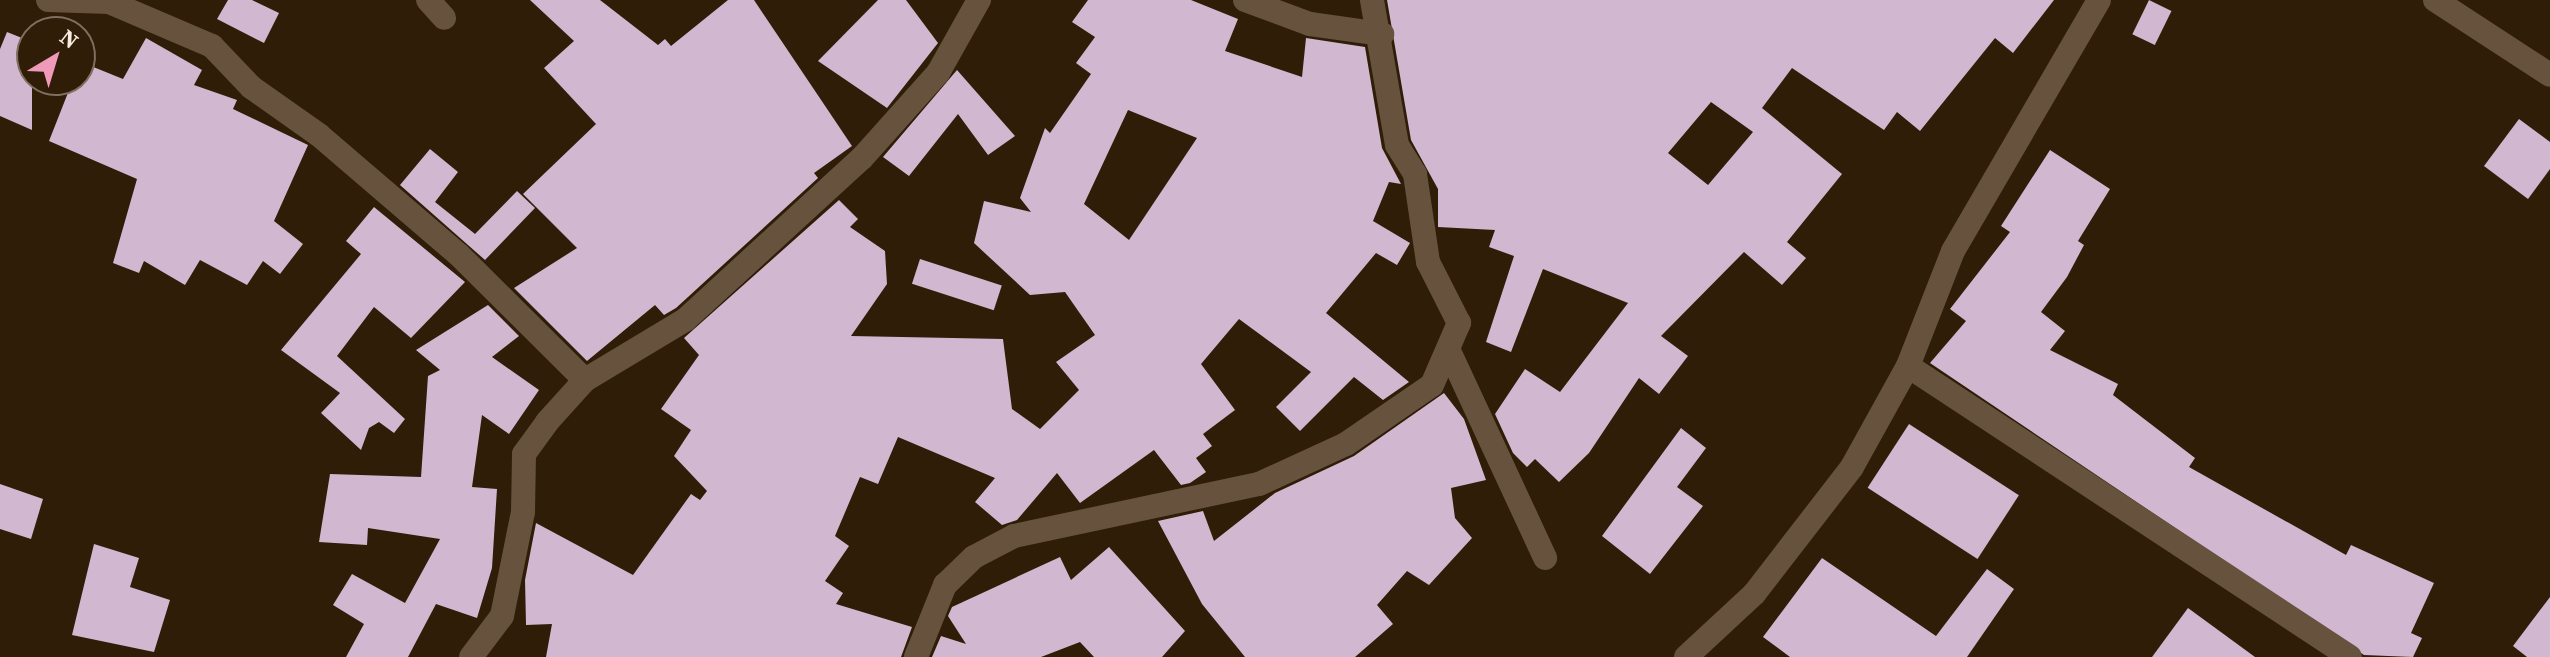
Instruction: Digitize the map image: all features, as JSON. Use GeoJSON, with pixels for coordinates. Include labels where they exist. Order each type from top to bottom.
{"type":"FeatureCollection","features":[{"type":"Feature","properties":{"kind":"street"},"geometry":{"type":"LineString","coordinates":[[48,0],[109,2],[212,46],[251,87],[319,135],[459,255],[585,380]]}},
{"type":"Feature","properties":{"kind":"street"},"geometry":{"type":"LineString","coordinates":[[471,657],[502,616],[523,512],[524,454],[585,380],[685,320],[862,158],[938,73],[979,0]]}},
{"type":"Feature","properties":{"kind":"street"},"geometry":{"type":"LineString","coordinates":[[1245,0],[1310,24],[1382,34]]}},
{"type":"Feature","properties":{"kind":"street"},"geometry":{"type":"LineString","coordinates":[[916,657],[945,585],[974,557],[1014,536],[1259,484],[1306,465],[1432,385],[1450,353],[1459,323],[1428,262],[1415,174],[1397,145],[1382,34],[1372,0]]}},
{"type":"Feature","properties":{"kind":"street"},"geometry":{"type":"LineString","coordinates":[[1686,657],[1754,594],[1852,467],[1908,366],[1953,251],[2099,0]]}},
{"type":"Feature","properties":{"kind":"street"},"geometry":{"type":"LineString","coordinates":[[2435,0],[2550,75]]}},
{"type":"Feature","properties":{"kind":"street"},"geometry":{"type":"LineString","coordinates":[[1450,353],[1545,558]]}},
{"type":"Feature","properties":{"kind":"street"},"geometry":{"type":"LineString","coordinates":[[1908,366],[2350,657]]}},
{"type":"Feature","properties":{"kind":"building"},"geometry":{"type":"Polygon","coordinates":[[[228,0],[252,0],[279,13],[264,43],[217,19],[228,0]]]}},
{"type":"Feature","properties":{"kind":"building"},"geometry":{"type":"Polygon","coordinates":[[[530,0],[600,0],[658,45],[665,39],[671,46],[728,0],[754,0],[852,146],[814,173],[818,178],[676,308],[664,315],[655,305],[587,361],[514,288],[577,248],[523,194],[596,124],[544,68],[574,41],[530,0]]]}},
{"type":"Feature","properties":{"kind":"building"},"geometry":{"type":"Polygon","coordinates":[[[878,0],[906,0],[938,43],[887,108],[818,61],[878,0]]]}},
{"type":"Feature","properties":{"kind":"building"},"geometry":{"type":"Polygon","coordinates":[[[1088,0],[1191,0],[1238,19],[1225,51],[1302,77],[1306,38],[1365,47],[1382,148],[1401,184],[1389,182],[1373,221],[1410,243],[1397,265],[1376,253],[1326,313],[1409,382],[1383,400],[1354,377],[1300,431],[1276,407],[1311,372],[1239,319],[1201,364],[1235,410],[1203,434],[1212,446],[1196,458],[1206,472],[1190,483],[1181,485],[1154,450],[1080,503],[1057,473],[1017,520],[1002,525],[975,502],[995,478],[898,437],[878,484],[860,477],[835,536],[849,546],[825,581],[843,593],[836,604],[912,627],[901,657],[546,657],[552,624],[526,625],[525,580],[536,523],[633,575],[691,494],[700,500],[707,491],[674,456],[691,430],[661,409],[699,355],[684,338],[839,200],[858,219],[850,227],[885,251],[887,284],[851,336],[1003,339],[1012,409],[1040,429],[1079,390],[1056,362],[1095,335],[1065,292],[1030,295],[974,243],[984,201],[1031,212],[1020,198],[1045,128],[1050,133],[1091,74],[1076,63],[1095,37],[1072,22],[1088,0]],[[1128,110],[1084,204],[1129,240],[1197,138],[1128,110]]]}},
{"type":"Feature","properties":{"kind":"building"},"geometry":{"type":"Polygon","coordinates":[[[1387,0],[2054,0],[2013,53],[1995,38],[1920,131],[1897,112],[1884,130],[1792,68],[1762,108],[1842,174],[1787,242],[1806,258],[1782,285],[1744,252],[1661,336],[1688,356],[1659,394],[1639,378],[1589,453],[1559,482],[1535,459],[1527,467],[1513,453],[1495,414],[1525,369],[1560,392],[1628,303],[1543,269],[1511,352],[1486,342],[1514,256],[1489,247],[1495,230],[1438,227],[1438,189],[1411,140],[1387,0]],[[1711,102],[1668,153],[1708,185],[1753,132],[1711,102]]]}},
{"type":"Feature","properties":{"kind":"building"},"geometry":{"type":"Polygon","coordinates":[[[2149,0],[2171,11],[2155,45],[2132,34],[2149,0]]]}},
{"type":"Feature","properties":{"kind":"building"},"geometry":{"type":"Polygon","coordinates":[[[7,32],[16,36],[16,96],[32,96],[32,130],[0,116],[0,49],[7,32]]]}},
{"type":"Feature","properties":{"kind":"building"},"geometry":{"type":"Polygon","coordinates":[[[146,38],[202,70],[194,85],[237,100],[233,109],[308,145],[274,221],[303,244],[280,274],[263,261],[247,285],[200,260],[185,285],[144,261],[139,273],[113,263],[137,179],[49,141],[67,96],[96,96],[96,68],[123,79],[146,38]]]}},
{"type":"Feature","properties":{"kind":"building"},"geometry":{"type":"Polygon","coordinates":[[[957,70],[1015,136],[988,155],[958,114],[909,176],[883,157],[957,70]]]}},
{"type":"Feature","properties":{"kind":"building"},"geometry":{"type":"Polygon","coordinates":[[[2519,119],[2550,142],[2550,169],[2528,199],[2484,166],[2519,119]]]}},
{"type":"Feature","properties":{"kind":"building"},"geometry":{"type":"Polygon","coordinates":[[[430,149],[458,172],[435,202],[475,234],[517,191],[535,208],[485,260],[400,185],[430,149]]]}},
{"type":"Feature","properties":{"kind":"building"},"geometry":{"type":"Polygon","coordinates":[[[2050,150],[2110,189],[2078,241],[2084,245],[2067,277],[2041,312],[2065,331],[2050,350],[2118,384],[2113,395],[2195,458],[2189,467],[2346,555],[2351,545],[2434,583],[2411,633],[2422,638],[2413,657],[2364,655],[1930,363],[1966,321],[1950,309],[2010,232],[2001,226],[2050,150]]]}},
{"type":"Feature","properties":{"kind":"building"},"geometry":{"type":"Polygon","coordinates":[[[374,207],[465,282],[411,338],[374,307],[337,356],[405,419],[394,433],[379,422],[369,428],[361,450],[321,413],[340,393],[281,350],[361,254],[346,241],[374,207]]]}},
{"type":"Feature","properties":{"kind":"building"},"geometry":{"type":"Polygon","coordinates":[[[920,259],[1002,286],[994,310],[912,284],[920,259]]]}},
{"type":"Feature","properties":{"kind":"building"},"geometry":{"type":"Polygon","coordinates":[[[488,305],[519,336],[492,357],[539,390],[509,434],[482,415],[472,487],[497,489],[492,568],[477,618],[436,604],[408,657],[346,657],[364,624],[333,605],[352,574],[405,603],[440,539],[368,528],[367,545],[319,542],[330,474],[421,477],[428,376],[440,370],[416,350],[488,305]]]}},
{"type":"Feature","properties":{"kind":"building"},"geometry":{"type":"Polygon","coordinates":[[[1444,393],[1464,419],[1486,480],[1451,488],[1455,518],[1472,538],[1429,585],[1407,571],[1377,605],[1393,624],[1355,657],[1245,657],[1202,604],[1158,521],[1203,511],[1214,541],[1275,493],[1354,456],[1444,393]]]}},
{"type":"Feature","properties":{"kind":"building"},"geometry":{"type":"Polygon","coordinates":[[[1909,424],[2019,495],[1977,559],[1868,488],[1909,424]]]}},
{"type":"Feature","properties":{"kind":"building"},"geometry":{"type":"Polygon","coordinates":[[[1681,428],[1706,448],[1677,487],[1703,506],[1650,574],[1602,536],[1681,428]]]}},
{"type":"Feature","properties":{"kind":"building"},"geometry":{"type":"Polygon","coordinates":[[[0,484],[43,499],[31,539],[0,529],[0,484]]]}},
{"type":"Feature","properties":{"kind":"building"},"geometry":{"type":"Polygon","coordinates":[[[94,544],[139,558],[130,587],[170,600],[154,652],[72,635],[94,544]]]}},
{"type":"Feature","properties":{"kind":"building"},"geometry":{"type":"Polygon","coordinates":[[[1109,547],[1185,631],[1162,657],[1094,657],[1080,642],[1041,657],[932,657],[941,636],[966,644],[948,616],[952,607],[1060,557],[1071,580],[1109,547]]]}},
{"type":"Feature","properties":{"kind":"building"},"geometry":{"type":"Polygon","coordinates":[[[1822,558],[1936,636],[1987,569],[2014,589],[1967,657],[1790,657],[1763,637],[1822,558]]]}},
{"type":"Feature","properties":{"kind":"building"},"geometry":{"type":"Polygon","coordinates":[[[2550,597],[2550,657],[2527,657],[2513,646],[2550,597]]]}},
{"type":"Feature","properties":{"kind":"building"},"geometry":{"type":"Polygon","coordinates":[[[2188,608],[2255,657],[2152,657],[2188,608]]]}}]}
